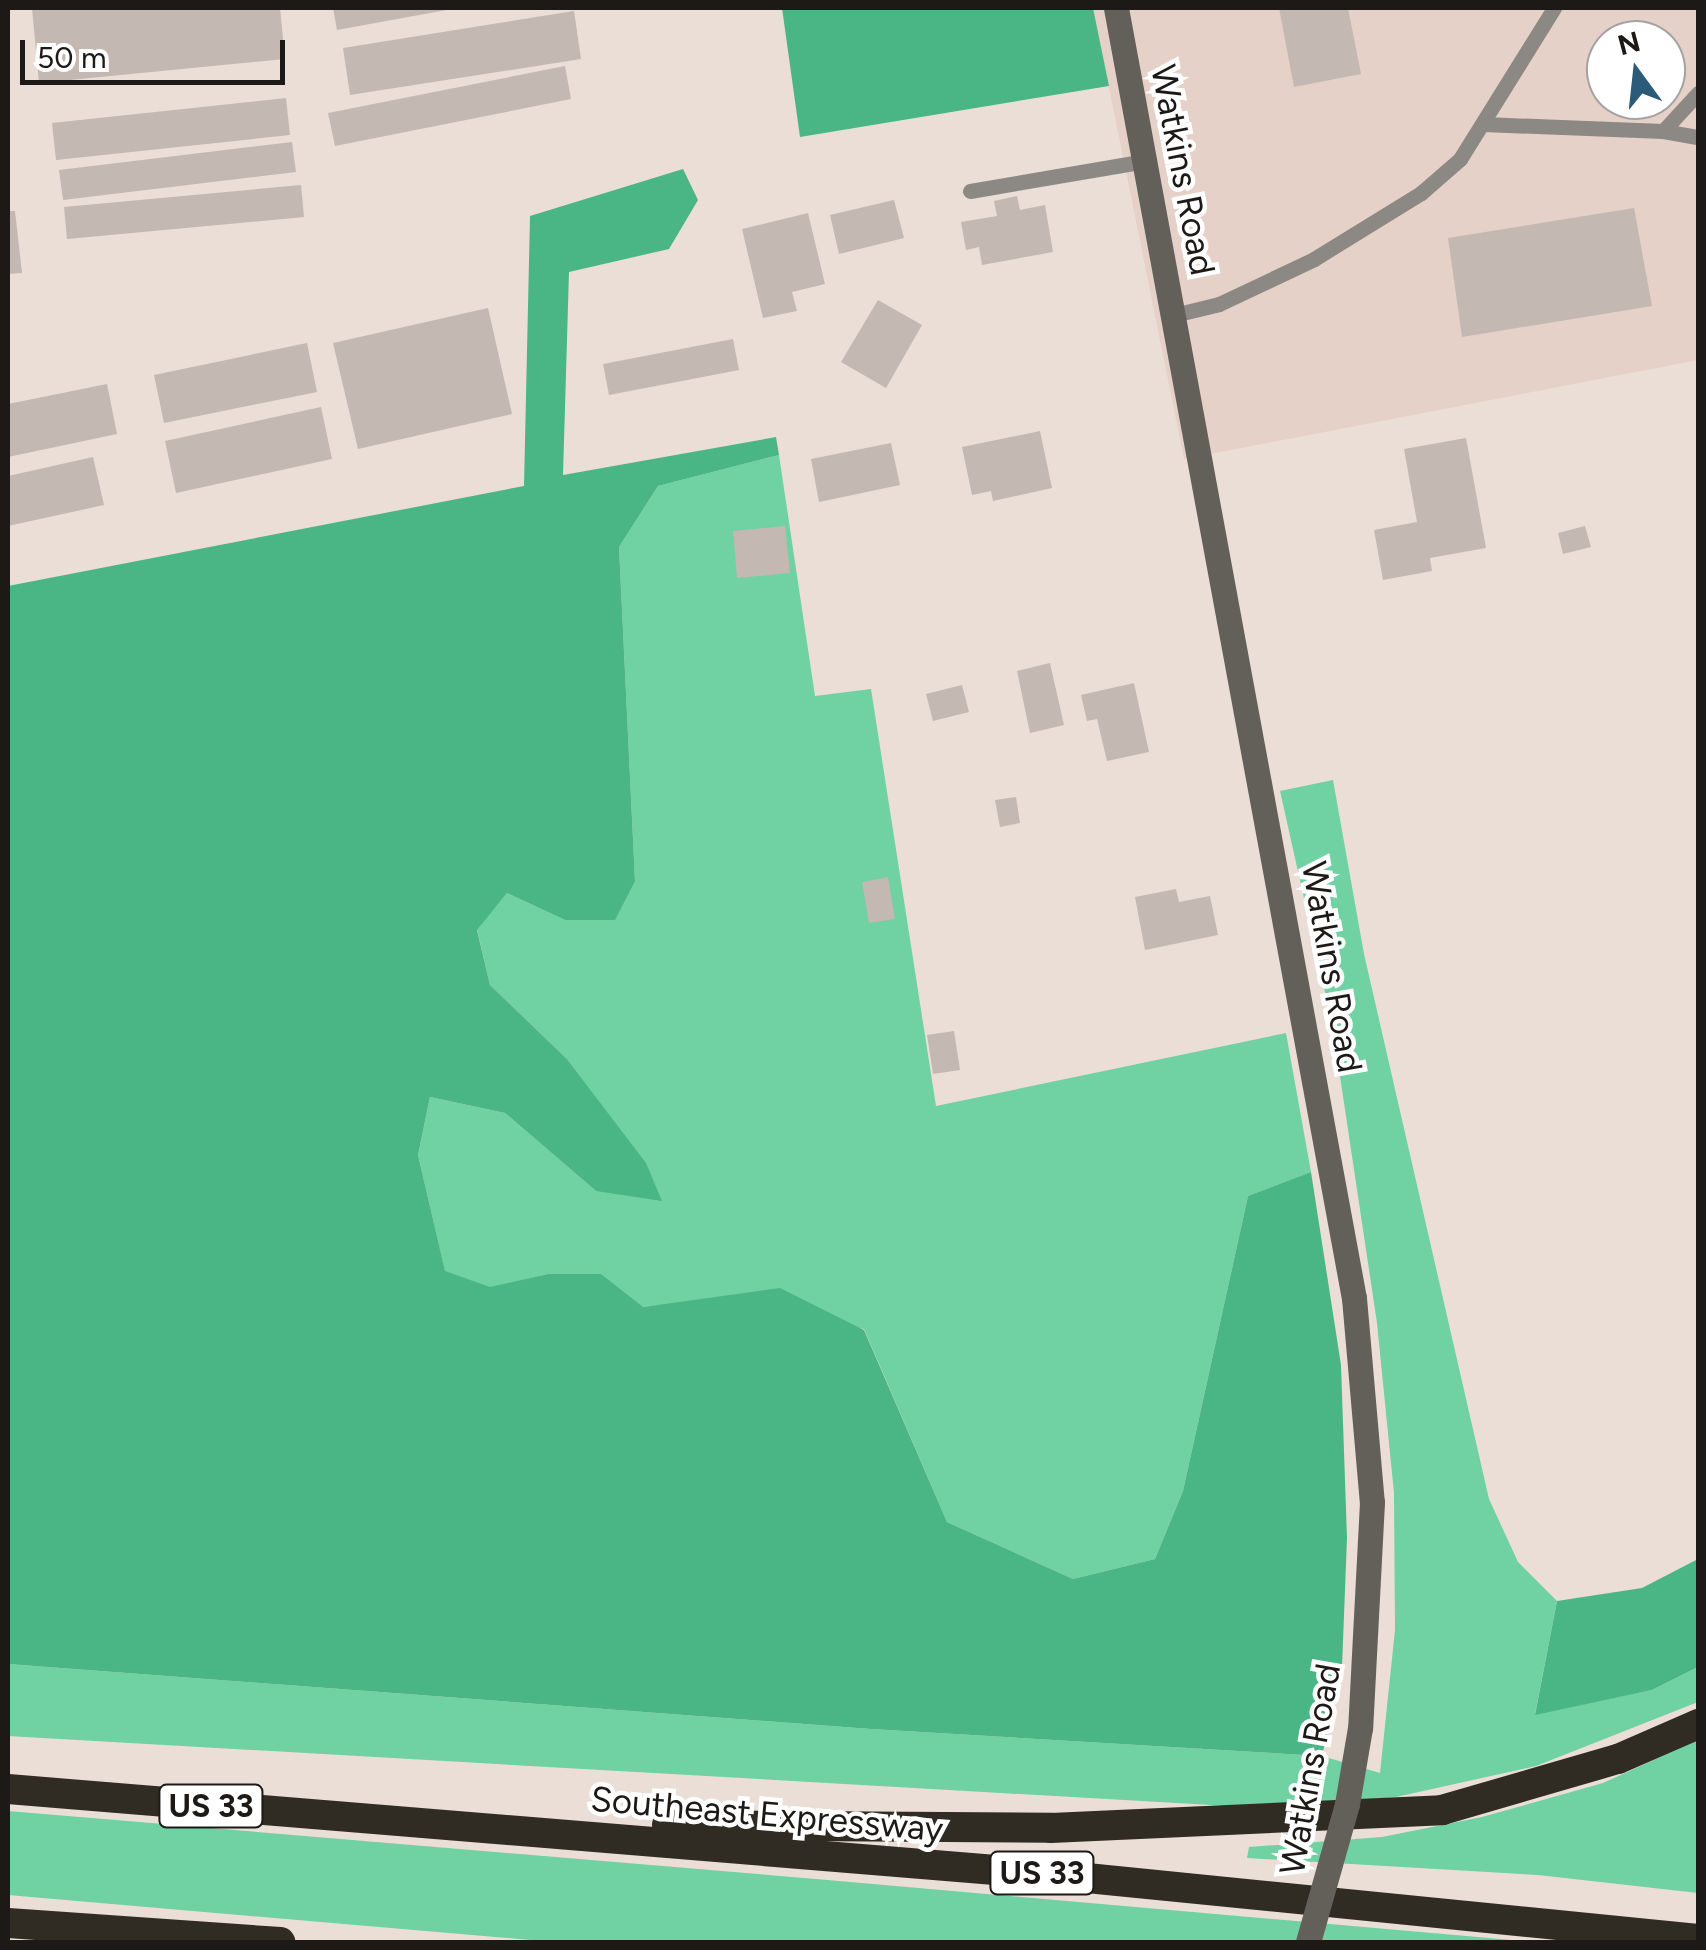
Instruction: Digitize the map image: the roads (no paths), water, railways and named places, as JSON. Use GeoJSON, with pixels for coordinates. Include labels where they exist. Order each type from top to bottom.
{"type":"FeatureCollection","features":[{"type":"Feature","properties":{"kind":"highway"},"geometry":{"type":"LineString","coordinates":[[415,1824],[1051,1828],[1442,1810],[1618,1758],[1698,1724]]}},
{"type":"Feature","properties":{"kind":"highway","name":"Southeast Expressway"},"geometry":{"type":"LineString","coordinates":[[8,1789],[1058,1874],[1698,1939]]}},
{"type":"Feature","properties":{"kind":"highway"},"geometry":{"type":"LineString","coordinates":[[8,1923],[280,1942]]}},
{"type":"Feature","properties":{"kind":"street","name":"Watkins Road"},"geometry":{"type":"LineString","coordinates":[[1116,8],[1354,1298],[1372,1502],[1360,1728],[1336,1851],[1308,1942]]}},
{"type":"Feature","properties":{"kind":"lane"},"geometry":{"type":"LineString","coordinates":[[1174,314],[1219,304],[1314,259],[1421,193],[1460,159],[1554,8]]}},
{"type":"Feature","properties":{"kind":"lane"},"geometry":{"type":"LineString","coordinates":[[1663,131],[1698,93]]}},
{"type":"Feature","properties":{"kind":"lane"},"geometry":{"type":"LineString","coordinates":[[1483,124],[1663,131],[1698,138]]}},
{"type":"Feature","properties":{"kind":"lane"},"geometry":{"type":"LineString","coordinates":[[970,192],[1145,162]]}}]}
